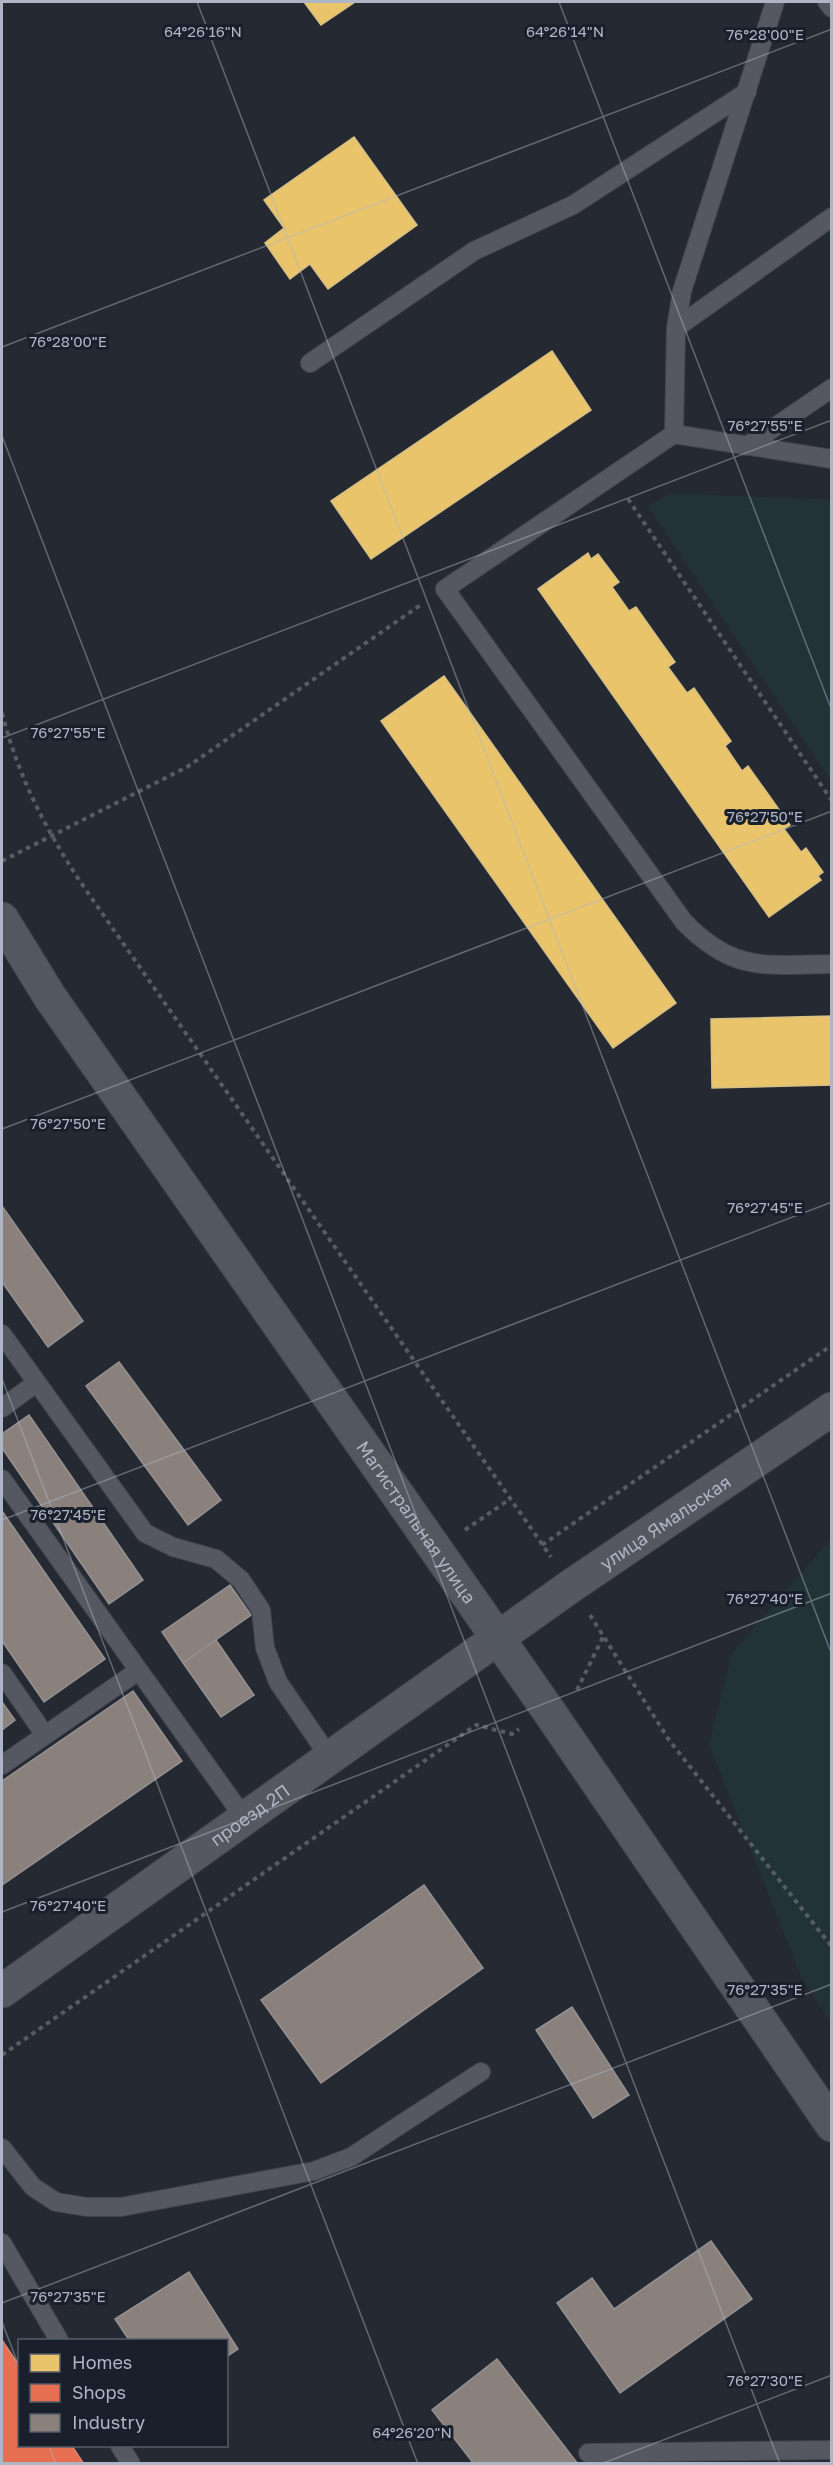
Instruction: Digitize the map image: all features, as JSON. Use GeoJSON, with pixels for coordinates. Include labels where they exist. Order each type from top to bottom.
{"type":"FeatureCollection","features":[{"type":"Feature","properties":{"kind":"main road","name":"Магистральная улица"},"geometry":{"type":"LineString","coordinates":[[2,919],[50,997],[498,1640],[831,2126]]}},
{"type":"Feature","properties":{"kind":"street","name":"улица Ямальская"},"geometry":{"type":"LineString","coordinates":[[498,1640],[571,1586],[831,1409]]}},
{"type":"Feature","properties":{"kind":"street","name":"проезд 2П"},"geometry":{"type":"LineString","coordinates":[[2,1991],[498,1640]]}},
{"type":"Feature","properties":{"kind":"lane"},"geometry":{"type":"LineString","coordinates":[[674,434],[676,328],[682,291],[775,2]]}},
{"type":"Feature","properties":{"kind":"lane"},"geometry":{"type":"LineString","coordinates":[[827,2],[831,8]]}},
{"type":"Feature","properties":{"kind":"lane"},"geometry":{"type":"LineString","coordinates":[[310,363],[474,251],[573,206],[747,92]]}},
{"type":"Feature","properties":{"kind":"lane"},"geometry":{"type":"LineString","coordinates":[[676,328],[831,217]]}},
{"type":"Feature","properties":{"kind":"lane"},"geometry":{"type":"LineString","coordinates":[[747,446],[831,390]]}},
{"type":"Feature","properties":{"kind":"lane"},"geometry":{"type":"LineString","coordinates":[[831,459],[674,434],[445,589],[684,922],[705,943],[730,958],[757,965],[831,964]]}},
{"type":"Feature","properties":{"kind":"lane"},"geometry":{"type":"LineString","coordinates":[[2,1334],[145,1533],[173,1547],[216,1558],[241,1580],[261,1610],[265,1648],[278,1682],[330,1758]]}},
{"type":"Feature","properties":{"kind":"lane"},"geometry":{"type":"LineString","coordinates":[[2,1408],[36,1383]]}},
{"type":"Feature","properties":{"kind":"lane"},"geometry":{"type":"LineString","coordinates":[[2,1479],[245,1819]]}},
{"type":"Feature","properties":{"kind":"lane"},"geometry":{"type":"LineString","coordinates":[[2,1765],[138,1671]]}},
{"type":"Feature","properties":{"kind":"lane"},"geometry":{"type":"LineString","coordinates":[[2,1673],[45,1735]]}},
{"type":"Feature","properties":{"kind":"lane"},"geometry":{"type":"LineString","coordinates":[[2,2148],[33,2187],[56,2202],[87,2207],[121,2207],[314,2171],[351,2157],[481,2072]]}},
{"type":"Feature","properties":{"kind":"lane"},"geometry":{"type":"LineString","coordinates":[[2,2243],[58,2339]]}},
{"type":"Feature","properties":{"kind":"lane"},"geometry":{"type":"LineString","coordinates":[[121,2447],[131,2463]]}},
{"type":"Feature","properties":{"kind":"lane"},"geometry":{"type":"LineString","coordinates":[[588,2453],[831,2450]]}},
{"type":"Feature","properties":{"kind":"path"},"geometry":{"type":"LineString","coordinates":[[613,476],[831,801]]}},
{"type":"Feature","properties":{"kind":"path"},"geometry":{"type":"LineString","coordinates":[[2,861],[187,767],[445,589]]}},
{"type":"Feature","properties":{"kind":"path"},"geometry":{"type":"LineString","coordinates":[[2,713],[14,759],[51,837],[542,1545],[831,1345]]}},
{"type":"Feature","properties":{"kind":"path"},"geometry":{"type":"LineString","coordinates":[[603,1636],[643,1703],[669,1740],[831,1947]]}},
{"type":"Feature","properties":{"kind":"path"},"geometry":{"type":"LineString","coordinates":[[2,2055],[476,1725]]}},
{"type":"Feature","properties":{"kind":"shaded area"},"geometry":{"type":"Polygon","coordinates":[[[669,493],[831,500],[831,781],[648,507],[669,493]]]}},
{"type":"Feature","properties":{"kind":"shaded area"},"geometry":{"type":"Polygon","coordinates":[[[831,1539],[831,2022],[801,1977],[709,1744],[732,1653],[831,1539]]]}},
{"type":"Feature","properties":{"kind":"building: Homes"},"geometry":{"type":"Polygon","coordinates":[[[304,2],[355,2],[321,25],[304,2]]]}},
{"type":"Feature","properties":{"kind":"building: Homes"},"geometry":{"type":"Polygon","coordinates":[[[354,137],[417,225],[328,289],[310,264],[290,279],[265,243],[284,228],[264,200],[354,137]]]}},
{"type":"Feature","properties":{"kind":"building: Homes"},"geometry":{"type":"Polygon","coordinates":[[[552,351],[591,410],[371,559],[331,501],[552,351]]]}},
{"type":"Feature","properties":{"kind":"building: Homes"},"geometry":{"type":"Polygon","coordinates":[[[588,553],[591,559],[598,554],[619,582],[612,587],[629,611],[636,607],[675,662],[668,667],[687,693],[694,688],[731,741],[725,746],[742,771],[748,766],[790,825],[784,829],[801,852],[806,848],[823,872],[818,876],[821,880],[769,917],[538,589],[588,553]]]}},
{"type":"Feature","properties":{"kind":"building: Homes"},"geometry":{"type":"Polygon","coordinates":[[[444,676],[676,1003],[613,1048],[381,721],[444,676]]]}},
{"type":"Feature","properties":{"kind":"building: Homes"},"geometry":{"type":"Polygon","coordinates":[[[832,1016],[832,1085],[712,1088],[711,1019],[832,1016]]]}},
{"type":"Feature","properties":{"kind":"building: Shops"},"geometry":{"type":"Polygon","coordinates":[[[2,2340],[18,2364],[18,2447],[73,2447],[84,2464],[2,2464],[2,2340]]]}},
{"type":"Feature","properties":{"kind":"building: Industry"},"geometry":{"type":"Polygon","coordinates":[[[2,1206],[83,1321],[48,1347],[2,1282],[2,1206]]]}},
{"type":"Feature","properties":{"kind":"building: Industry"},"geometry":{"type":"Polygon","coordinates":[[[119,1362],[221,1500],[188,1525],[86,1386],[119,1362]]]}},
{"type":"Feature","properties":{"kind":"building: Industry"},"geometry":{"type":"Polygon","coordinates":[[[29,1415],[143,1580],[109,1604],[2,1448],[2,1434],[29,1415]]]}},
{"type":"Feature","properties":{"kind":"building: Industry"},"geometry":{"type":"Polygon","coordinates":[[[2,1511],[105,1659],[44,1702],[2,1641],[2,1511]]]}},
{"type":"Feature","properties":{"kind":"building: Industry"},"geometry":{"type":"Polygon","coordinates":[[[230,1585],[251,1615],[183,1663],[162,1632],[230,1585]]]}},
{"type":"Feature","properties":{"kind":"building: Industry"},"geometry":{"type":"Polygon","coordinates":[[[216,1640],[254,1695],[221,1717],[183,1663],[216,1640]]]}},
{"type":"Feature","properties":{"kind":"building: Industry"},"geometry":{"type":"Polygon","coordinates":[[[133,1691],[182,1761],[2,1885],[2,1781],[133,1691]]]}},
{"type":"Feature","properties":{"kind":"building: Industry"},"geometry":{"type":"Polygon","coordinates":[[[2,1702],[15,1720],[2,1730],[2,1702]]]}},
{"type":"Feature","properties":{"kind":"building: Industry"},"geometry":{"type":"Polygon","coordinates":[[[424,1885],[483,1968],[321,2083],[261,2000],[424,1885]]]}},
{"type":"Feature","properties":{"kind":"building: Industry"},"geometry":{"type":"Polygon","coordinates":[[[572,2007],[629,2095],[593,2118],[536,2030],[572,2007]]]}},
{"type":"Feature","properties":{"kind":"building: Industry"},"geometry":{"type":"Polygon","coordinates":[[[711,2241],[752,2299],[620,2393],[557,2303],[592,2278],[614,2309],[711,2241]]]}},
{"type":"Feature","properties":{"kind":"building: Industry"},"geometry":{"type":"Polygon","coordinates":[[[189,2272],[238,2349],[228,2356],[228,2339],[128,2339],[115,2319],[189,2272]]]}},
{"type":"Feature","properties":{"kind":"building: Industry"},"geometry":{"type":"Polygon","coordinates":[[[497,2359],[578,2464],[474,2464],[432,2410],[497,2359]]]}}]}
